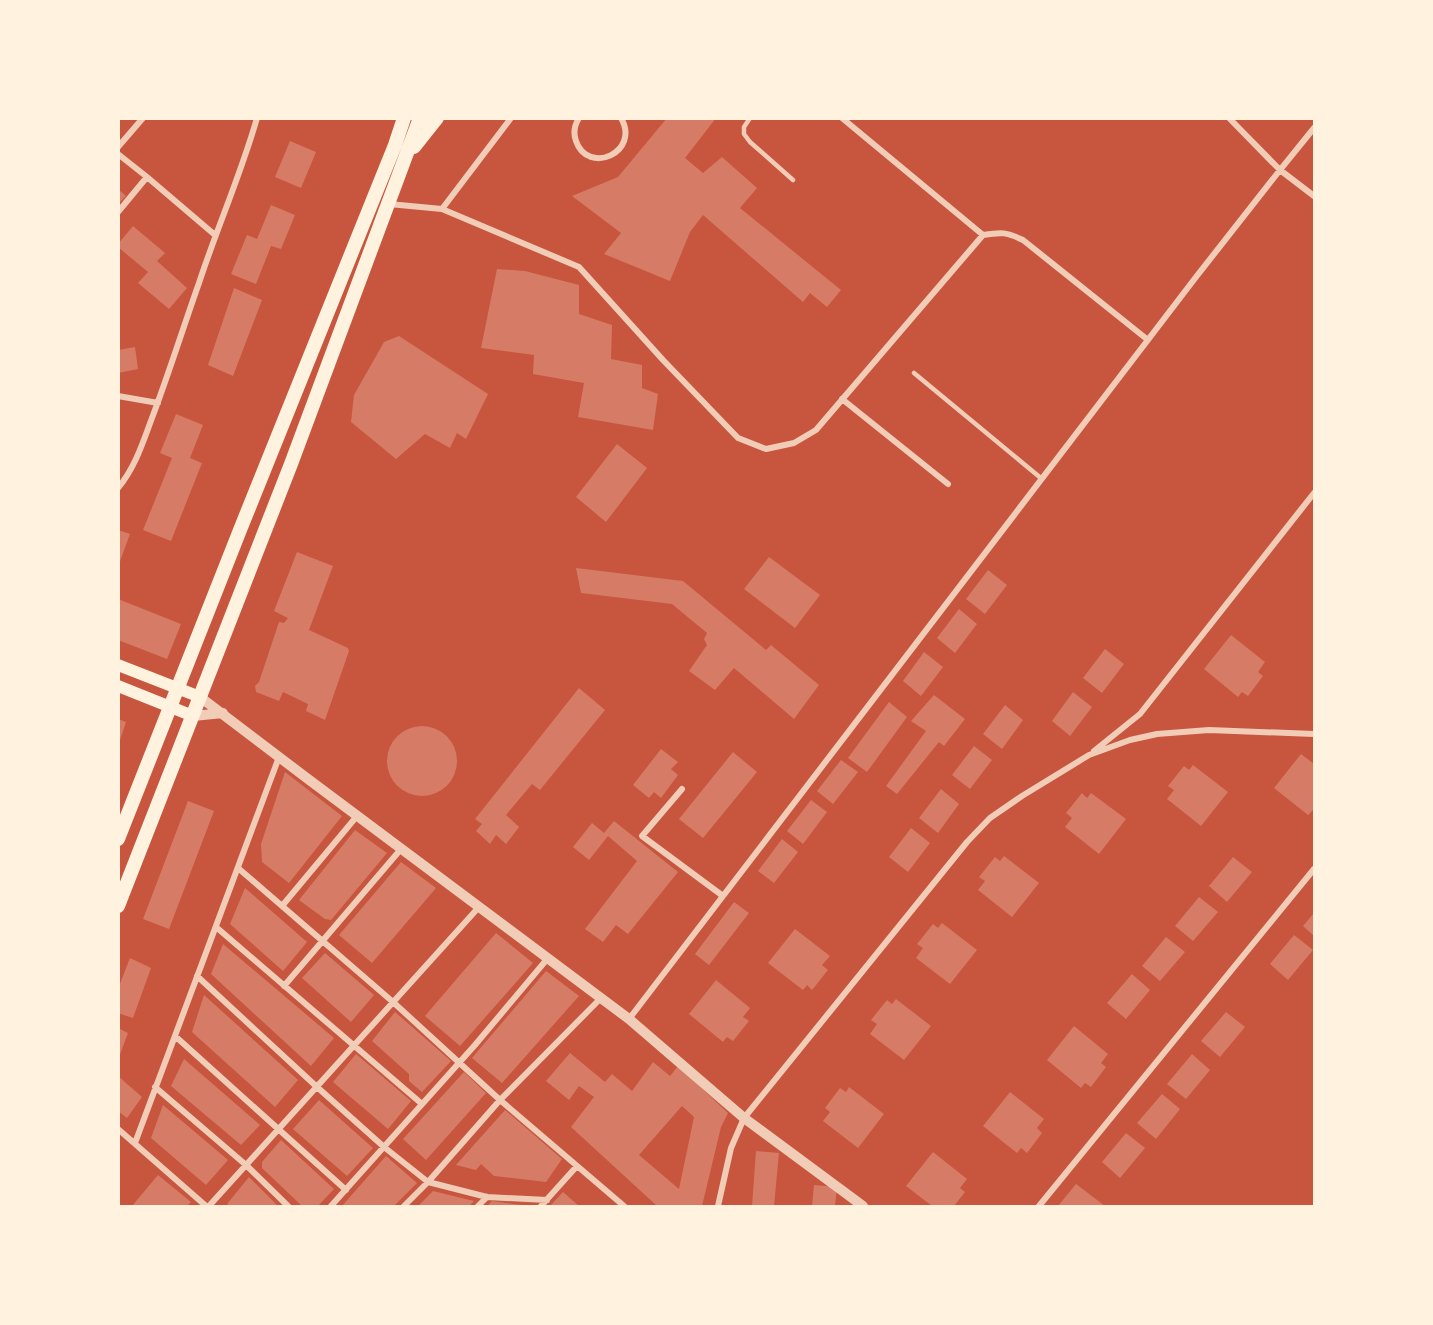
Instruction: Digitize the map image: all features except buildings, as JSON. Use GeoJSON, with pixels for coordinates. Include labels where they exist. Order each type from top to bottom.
{"type":"FeatureCollection","features":[{"type":"Feature","properties":{"kind":"main road"},"geometry":{"type":"LineString","coordinates":[[118,839],[404,118]]}},
{"type":"Feature","properties":{"kind":"main road"},"geometry":{"type":"LineString","coordinates":[[394,145],[419,118]]}},
{"type":"Feature","properties":{"kind":"main road"},"geometry":{"type":"LineString","coordinates":[[118,906],[291,464],[419,118]]}},
{"type":"Feature","properties":{"kind":"main road"},"geometry":{"type":"LineString","coordinates":[[406,155],[438,118]]}},
{"type":"Feature","properties":{"kind":"main road"},"geometry":{"type":"LineString","coordinates":[[118,665],[200,697]]}},
{"type":"Feature","properties":{"kind":"main road"},"geometry":{"type":"LineString","coordinates":[[118,686],[193,716]]}},
{"type":"Feature","properties":{"kind":"street"},"geometry":{"type":"LineString","coordinates":[[118,147],[143,118]]}},
{"type":"Feature","properties":{"kind":"street"},"geometry":{"type":"LineString","coordinates":[[118,488],[127,478],[139,453],[158,403],[257,118]]}},
{"type":"Feature","properties":{"kind":"street"},"geometry":{"type":"LineString","coordinates":[[442,209],[511,118]]}},
{"type":"Feature","properties":{"kind":"street"},"geometry":{"type":"LineString","coordinates":[[579,118],[574,129],[574,138],[583,153],[599,159],[608,157],[621,147],[625,139],[621,118]]}},
{"type":"Feature","properties":{"kind":"street"},"geometry":{"type":"LineString","coordinates":[[842,118],[983,236]]}},
{"type":"Feature","properties":{"kind":"street"},"geometry":{"type":"LineString","coordinates":[[1230,118],[1280,170],[1314,196]]}},
{"type":"Feature","properties":{"kind":"street"},"geometry":{"type":"LineString","coordinates":[[629,1019],[1148,340],[1314,128]]}},
{"type":"Feature","properties":{"kind":"street"},"geometry":{"type":"LineString","coordinates":[[118,154],[215,235]]}},
{"type":"Feature","properties":{"kind":"street"},"geometry":{"type":"LineString","coordinates":[[118,212],[147,177]]}},
{"type":"Feature","properties":{"kind":"street"},"geometry":{"type":"LineString","coordinates":[[388,203],[442,209],[579,267],[663,360],[738,438],[766,449],[794,443],[816,430],[983,236],[999,233],[1010,234],[1023,240],[1148,340]]}},
{"type":"Feature","properties":{"kind":"street"},"geometry":{"type":"LineString","coordinates":[[118,396],[158,403]]}},
{"type":"Feature","properties":{"kind":"street"},"geometry":{"type":"LineString","coordinates":[[842,399],[948,484]]}},
{"type":"Feature","properties":{"kind":"street"},"geometry":{"type":"LineString","coordinates":[[718,1206],[731,1148],[744,1118],[967,843],[990,818],[1089,755],[1140,714],[1314,493]]}},
{"type":"Feature","properties":{"kind":"street"},"geometry":{"type":"LineString","coordinates":[[200,697],[629,1019],[744,1118],[863,1206]]}},
{"type":"Feature","properties":{"kind":"street"},"geometry":{"type":"LineString","coordinates":[[193,716],[223,713]]}},
{"type":"Feature","properties":{"kind":"street"},"geometry":{"type":"LineString","coordinates":[[1089,755],[1130,740],[1157,734],[1209,730],[1314,734]]}},
{"type":"Feature","properties":{"kind":"street"},"geometry":{"type":"LineString","coordinates":[[135,1143],[279,757]]}},
{"type":"Feature","properties":{"kind":"street"},"geometry":{"type":"LineString","coordinates":[[682,789],[642,836],[723,896]]}},
{"type":"Feature","properties":{"kind":"street"},"geometry":{"type":"LineString","coordinates":[[282,906],[357,816]]}},
{"type":"Feature","properties":{"kind":"street"},"geometry":{"type":"LineString","coordinates":[[284,986],[401,849]]}},
{"type":"Feature","properties":{"kind":"street"},"geometry":{"type":"LineString","coordinates":[[238,868],[393,1002],[620,1205]]}},
{"type":"Feature","properties":{"kind":"street"},"geometry":{"type":"LineString","coordinates":[[1039,1206],[1314,869]]}},
{"type":"Feature","properties":{"kind":"street"},"geometry":{"type":"LineString","coordinates":[[118,1129],[208,1206],[479,907]]}},
{"type":"Feature","properties":{"kind":"street"},"geometry":{"type":"LineString","coordinates":[[216,927],[422,1104]]}},
{"type":"Feature","properties":{"kind":"street"},"geometry":{"type":"LineString","coordinates":[[332,1206],[460,1062],[548,958]]}},
{"type":"Feature","properties":{"kind":"street"},"geometry":{"type":"LineString","coordinates":[[197,976],[384,1147],[428,1182],[487,1197],[547,1200]]}},
{"type":"Feature","properties":{"kind":"street"},"geometry":{"type":"LineString","coordinates":[[404,1206],[500,1100],[601,998]]}},
{"type":"Feature","properties":{"kind":"street"},"geometry":{"type":"LineString","coordinates":[[175,1036],[346,1190]]}},
{"type":"Feature","properties":{"kind":"street"},"geometry":{"type":"LineString","coordinates":[[155,1087],[246,1166],[288,1206]]}},
{"type":"Feature","properties":{"kind":"street"},"geometry":{"type":"LineString","coordinates":[[541,1206],[577,1166]]}},
{"type":"Feature","properties":{"kind":"street"},"geometry":{"type":"LineString","coordinates":[[478,1206],[487,1197]]}},
{"type":"Feature","properties":{"kind":"lane"},"geometry":{"type":"LineString","coordinates":[[750,118],[744,127],[744,134],[793,180]]}},
{"type":"Feature","properties":{"kind":"lane"},"geometry":{"type":"LineString","coordinates":[[914,373],[1042,479]]}}]}
